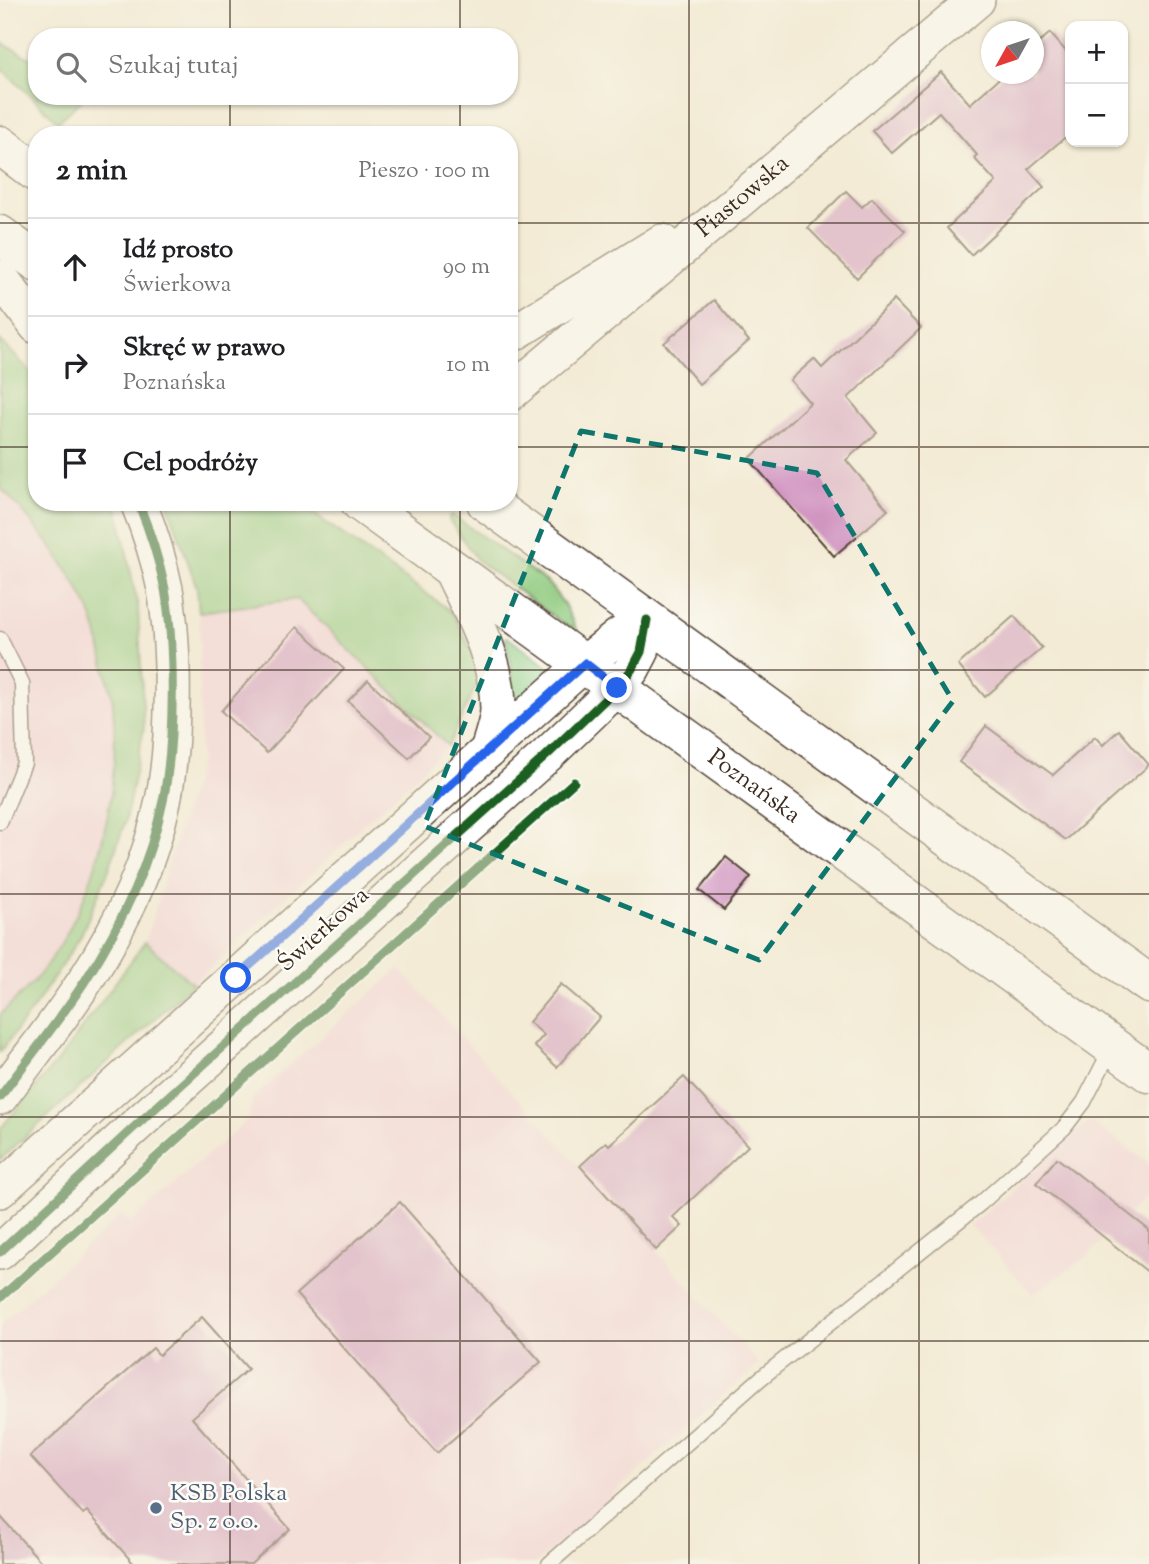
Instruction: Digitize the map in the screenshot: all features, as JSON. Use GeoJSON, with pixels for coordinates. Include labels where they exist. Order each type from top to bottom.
{"type":"FeatureCollection","features":[{"type":"Feature","properties":{"kind":"main road"},"geometry":{"type":"LineString","coordinates":[[0,145],[28,166]]}},
{"type":"Feature","properties":{"kind":"main road"},"geometry":{"type":"LineString","coordinates":[[0,235],[28,255]]}},
{"type":"Feature","properties":{"kind":"main road","name":"Poznańska"},"geometry":{"type":"LineString","coordinates":[[385,511],[449,565],[1149,1073]]}},
{"type":"Feature","properties":{"kind":"main road"},"geometry":{"type":"LineString","coordinates":[[498,511],[1149,984]]}},
{"type":"Feature","properties":{"kind":"street","name":"Piastowska"},"geometry":{"type":"LineString","coordinates":[[518,386],[977,0]]}},
{"type":"Feature","properties":{"kind":"street"},"geometry":{"type":"LineString","coordinates":[[518,331],[626,265],[782,164]]}},
{"type":"Feature","properties":{"kind":"street"},"geometry":{"type":"LineString","coordinates":[[0,277],[28,314]]}},
{"type":"Feature","properties":{"kind":"street"},"geometry":{"type":"LineString","coordinates":[[0,1097],[85,981],[117,924],[145,863],[163,800],[170,734],[171,663],[164,588],[141,511]]}},
{"type":"Feature","properties":{"kind":"street"},"geometry":{"type":"LineString","coordinates":[[449,565],[483,639],[491,664],[498,709],[488,751]]}},
{"type":"Feature","properties":{"kind":"street","name":"Świerkowa"},"geometry":{"type":"LineString","coordinates":[[0,1190],[585,663],[619,636],[648,620]]}},
{"type":"Feature","properties":{"kind":"street","name":"Świerkowa"},"geometry":{"type":"LineString","coordinates":[[0,1252],[169,1095],[547,755],[617,688],[641,652],[648,620]]}},
{"type":"Feature","properties":{"kind":"lane"},"geometry":{"type":"LineString","coordinates":[[0,639],[22,683],[24,763],[0,822]]}},
{"type":"Feature","properties":{"kind":"lane"},"geometry":{"type":"LineString","coordinates":[[549,1564],[761,1378],[981,1203],[1064,1128],[1084,1102],[1113,1046]]}},
{"type":"Feature","properties":{"kind":"highlighted area"},"geometry":{"type":"Polygon","coordinates":[[[581,431],[817,473],[953,701],[759,960],[424,826],[581,431]]]}},
{"type":"Feature","properties":{"kind":"shaded area"},"geometry":{"type":"Polygon","coordinates":[[[0,487],[25,513],[55,552],[85,599],[101,648],[113,703],[115,756],[110,804],[96,862],[72,923],[41,973],[0,1014],[0,487]]]}},
{"type":"Feature","properties":{"kind":"shaded area"},"geometry":{"type":"Polygon","coordinates":[[[297,599],[448,746],[193,984],[145,942],[200,761],[199,612],[297,599]]]}},
{"type":"Feature","properties":{"kind":"shaded area"},"geometry":{"type":"Polygon","coordinates":[[[399,968],[759,1364],[535,1564],[0,1564],[0,1325],[121,1215],[131,1223],[247,1120],[253,1098],[399,968]]]}},
{"type":"Feature","properties":{"kind":"shaded area"},"geometry":{"type":"Polygon","coordinates":[[[1089,1121],[1149,1163],[1149,1194],[1086,1257],[1033,1294],[970,1225],[1089,1121]]]}},
{"type":"Feature","properties":{"kind":"green space"},"geometry":{"type":"Polygon","coordinates":[[[0,42],[28,57],[28,94],[0,67],[0,42]]]}},
{"type":"Feature","properties":{"kind":"green space"},"geometry":{"type":"Polygon","coordinates":[[[40,105],[76,105],[58,122],[40,105]]]}},
{"type":"Feature","properties":{"kind":"green space"},"geometry":{"type":"Polygon","coordinates":[[[0,340],[28,369],[28,511],[118,511],[138,607],[144,728],[125,822],[108,872],[80,937],[35,1006],[0,1052],[0,1015],[41,973],[77,913],[90,880],[108,810],[114,739],[112,694],[87,604],[45,539],[0,487],[0,340]]]}},
{"type":"Feature","properties":{"kind":"green space"},"geometry":{"type":"Polygon","coordinates":[[[170,511],[310,511],[452,612],[477,661],[480,677],[448,746],[297,599],[199,612],[197,588],[170,511]]]}},
{"type":"Feature","properties":{"kind":"green space"},"geometry":{"type":"Polygon","coordinates":[[[452,515],[547,582],[564,604],[576,633],[478,561],[449,520],[452,515]]]}},
{"type":"Feature","properties":{"kind":"green space"},"geometry":{"type":"Polygon","coordinates":[[[507,637],[552,670],[514,705],[511,662],[505,639],[507,637]]]}},
{"type":"Feature","properties":{"kind":"green space"},"geometry":{"type":"Polygon","coordinates":[[[145,942],[193,984],[0,1160],[0,1129],[61,1057],[145,942]]]}},
{"type":"Feature","properties":{"kind":"building"},"geometry":{"type":"Polygon","coordinates":[[[1050,33],[1065,50],[1065,137],[1028,169],[1044,187],[971,255],[947,228],[996,182],[974,158],[977,155],[939,112],[892,153],[872,131],[941,72],[970,104],[993,84],[1044,84],[1044,38],[1050,33]]]}},
{"type":"Feature","properties":{"kind":"building"},"geometry":{"type":"Polygon","coordinates":[[[846,191],[862,207],[872,198],[905,231],[857,278],[808,228],[846,191]]]}},
{"type":"Feature","properties":{"kind":"building"},"geometry":{"type":"Polygon","coordinates":[[[714,300],[749,341],[699,384],[664,343],[714,300]]]}},
{"type":"Feature","properties":{"kind":"building"},"geometry":{"type":"Polygon","coordinates":[[[894,300],[921,328],[848,398],[877,433],[846,460],[888,510],[834,556],[749,459],[810,403],[790,380],[814,359],[822,368],[894,300]]]}},
{"type":"Feature","properties":{"kind":"building"},"geometry":{"type":"Polygon","coordinates":[[[1014,616],[1042,648],[985,697],[958,665],[1014,616]]]}},
{"type":"Feature","properties":{"kind":"building"},"geometry":{"type":"Polygon","coordinates":[[[297,627],[344,669],[267,753],[221,711],[297,627]]]}},
{"type":"Feature","properties":{"kind":"building"},"geometry":{"type":"Polygon","coordinates":[[[368,680],[429,737],[409,758],[348,701],[368,680]]]}},
{"type":"Feature","properties":{"kind":"building"},"geometry":{"type":"Polygon","coordinates":[[[986,726],[1053,775],[1095,737],[1103,745],[1119,730],[1149,765],[1066,840],[959,762],[986,726]]]}},
{"type":"Feature","properties":{"kind":"building"},"geometry":{"type":"Polygon","coordinates":[[[726,857],[751,877],[724,910],[699,890],[726,857]]]}},
{"type":"Feature","properties":{"kind":"building"},"geometry":{"type":"Polygon","coordinates":[[[561,984],[600,1017],[557,1067],[534,1046],[544,1035],[529,1022],[561,984]]]}},
{"type":"Feature","properties":{"kind":"building"},"geometry":{"type":"Polygon","coordinates":[[[684,1077],[748,1146],[673,1217],[682,1226],[656,1250],[580,1166],[606,1142],[609,1145],[684,1077]]]}},
{"type":"Feature","properties":{"kind":"building"},"geometry":{"type":"Polygon","coordinates":[[[1057,1158],[1149,1230],[1149,1273],[1036,1183],[1057,1158]]]}},
{"type":"Feature","properties":{"kind":"building"},"geometry":{"type":"Polygon","coordinates":[[[400,1202],[541,1362],[437,1453],[296,1294],[400,1202]]]}},
{"type":"Feature","properties":{"kind":"building"},"geometry":{"type":"Polygon","coordinates":[[[202,1317],[248,1369],[192,1418],[290,1529],[251,1564],[134,1564],[87,1511],[83,1514],[30,1456],[153,1348],[159,1355],[202,1317]]]}},
{"type":"Feature","properties":{"kind":"building"},"geometry":{"type":"Polygon","coordinates":[[[0,1516],[43,1564],[0,1564],[0,1516]]]}},
{"type":"Feature","properties":{"kind":"cycle path"},"geometry":{"type":"LineString","coordinates":[[0,1097],[75,996],[110,939],[142,871],[163,801],[172,724],[171,639],[163,578],[141,511]]}},
{"type":"Feature","properties":{"kind":"cycle path"},"geometry":{"type":"LineString","coordinates":[[0,1252],[131,1130],[547,755],[617,688],[641,652],[647,620]]}},
{"type":"Feature","properties":{"kind":"cycle path"},"geometry":{"type":"LineString","coordinates":[[0,1298],[574,782]]}},
{"type":"Feature","properties":{"kind":"place","name":"KSB Polska Sp. z o.o."},"geometry":{"type":"Point","coordinates":[156,1508]}},
{"type":"Feature","properties":{"kind":"route"},"geometry":{"type":"LineString","coordinates":[[236,978],[585,663],[617,688]]}}]}
